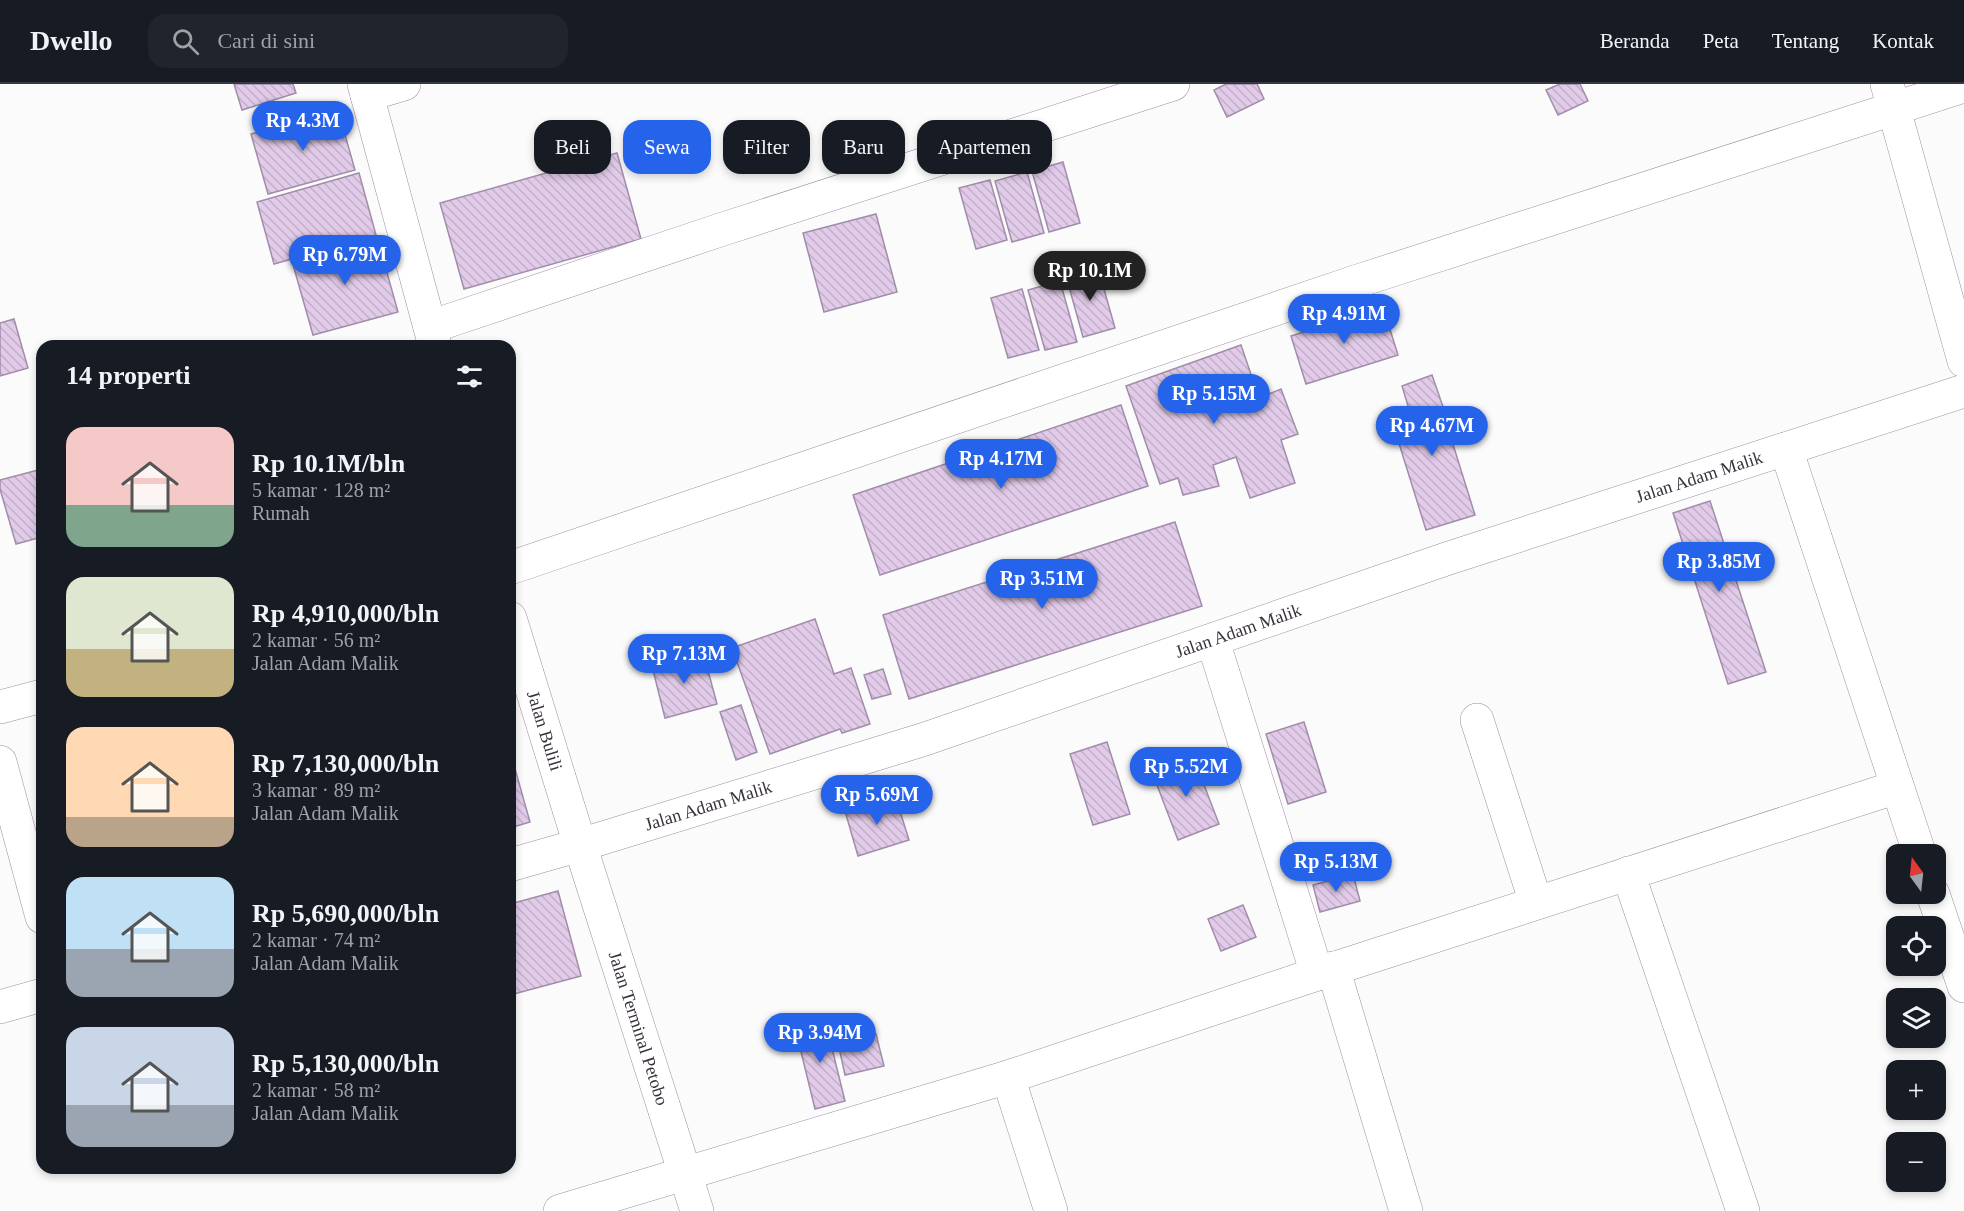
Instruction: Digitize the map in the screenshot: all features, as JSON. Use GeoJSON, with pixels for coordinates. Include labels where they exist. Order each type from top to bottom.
{"type":"FeatureCollection","features":[{"type":"Feature","properties":{"kind":"street"},"geometry":{"type":"LineString","coordinates":[[404,84],[366,89],[433,337],[720,230],[1173,84]]}},
{"type":"Feature","properties":{"kind":"street"},"geometry":{"type":"LineString","coordinates":[[516,566],[1358,281],[1890,97],[1964,86]]}},
{"type":"Feature","properties":{"kind":"street"},"geometry":{"type":"LineString","coordinates":[[1890,97],[1964,361]]}},
{"type":"Feature","properties":{"kind":"street","name":"Jalan Adam Malik"},"geometry":{"type":"LineString","coordinates":[[516,863],[925,739],[1446,560],[1964,391]]}},
{"type":"Feature","properties":{"kind":"street"},"geometry":{"type":"LineString","coordinates":[[1786,449],[1916,844]]}},
{"type":"Feature","properties":{"kind":"street","name":"Jalan Bulili"},"geometry":{"type":"LineString","coordinates":[[516,637],[580,845]]}},
{"type":"Feature","properties":{"kind":"street"},"geometry":{"type":"LineString","coordinates":[[1213,641],[1406,1211]]}},
{"type":"Feature","properties":{"kind":"street"},"geometry":{"type":"LineString","coordinates":[[0,707],[36,698]]}},
{"type":"Feature","properties":{"kind":"street"},"geometry":{"type":"LineString","coordinates":[[1477,720],[1536,903]]}},
{"type":"Feature","properties":{"kind":"street"},"geometry":{"type":"LineString","coordinates":[[0,762],[36,895]]}},
{"type":"Feature","properties":{"kind":"street"},"geometry":{"type":"LineString","coordinates":[[560,1211],[1008,1077],[1325,971],[1897,787]]}},
{"type":"Feature","properties":{"kind":"street","name":"Jalan Terminal Petobo"},"geometry":{"type":"LineString","coordinates":[[580,845],[697,1211]]}},
{"type":"Feature","properties":{"kind":"street"},"geometry":{"type":"LineString","coordinates":[[1628,873],[1743,1211]]}},
{"type":"Feature","properties":{"kind":"street"},"geometry":{"type":"LineString","coordinates":[[1936,904],[1964,986]]}},
{"type":"Feature","properties":{"kind":"street"},"geometry":{"type":"LineString","coordinates":[[0,1007],[36,997]]}},
{"type":"Feature","properties":{"kind":"street"},"geometry":{"type":"LineString","coordinates":[[1008,1077],[1052,1211]]}},
{"type":"Feature","properties":{"kind":"building"},"geometry":{"type":"Polygon","coordinates":[[[234,84],[293,84],[296,93],[242,110],[234,84]]]}},
{"type":"Feature","properties":{"kind":"building"},"geometry":{"type":"Polygon","coordinates":[[[1226,84],[1257,84],[1264,99],[1227,117],[1214,90],[1226,84]]]}},
{"type":"Feature","properties":{"kind":"building"},"geometry":{"type":"Polygon","coordinates":[[[1560,84],[1580,84],[1588,101],[1558,115],[1546,90],[1560,84]]]}},
{"type":"Feature","properties":{"kind":"building"},"geometry":{"type":"Polygon","coordinates":[[[338,110],[355,170],[268,194],[251,134],[338,110]]]}},
{"type":"Feature","properties":{"kind":"building"},"geometry":{"type":"Polygon","coordinates":[[[617,153],[641,239],[464,289],[440,203],[543,174],[611,174],[611,155],[617,153]]]}},
{"type":"Feature","properties":{"kind":"building"},"geometry":{"type":"Polygon","coordinates":[[[1063,162],[1080,223],[1049,232],[1033,174],[1052,174],[1052,165],[1063,162]]]}},
{"type":"Feature","properties":{"kind":"building"},"geometry":{"type":"Polygon","coordinates":[[[359,173],[376,235],[274,264],[257,202],[359,173]]]}},
{"type":"Feature","properties":{"kind":"building"},"geometry":{"type":"Polygon","coordinates":[[[1028,174],[1044,233],[1012,242],[995,181],[1028,174]]]}},
{"type":"Feature","properties":{"kind":"building"},"geometry":{"type":"Polygon","coordinates":[[[990,180],[1007,240],[976,249],[959,188],[990,180]]]}},
{"type":"Feature","properties":{"kind":"building"},"geometry":{"type":"Polygon","coordinates":[[[876,214],[897,292],[824,312],[803,233],[876,214]]]}},
{"type":"Feature","properties":{"kind":"building"},"geometry":{"type":"Polygon","coordinates":[[[377,237],[398,312],[313,335],[292,261],[377,237]]]}},
{"type":"Feature","properties":{"kind":"building"},"geometry":{"type":"Polygon","coordinates":[[[1098,268],[1115,328],[1083,337],[1066,276],[1098,268]]]}},
{"type":"Feature","properties":{"kind":"building"},"geometry":{"type":"Polygon","coordinates":[[[1060,281],[1077,342],[1045,350],[1028,290],[1060,281]]]}},
{"type":"Feature","properties":{"kind":"building"},"geometry":{"type":"Polygon","coordinates":[[[1022,289],[1039,350],[1008,358],[991,298],[1022,289]]]}},
{"type":"Feature","properties":{"kind":"building"},"geometry":{"type":"Polygon","coordinates":[[[1383,307],[1398,355],[1306,384],[1291,336],[1383,307]]]}},
{"type":"Feature","properties":{"kind":"building"},"geometry":{"type":"Polygon","coordinates":[[[14,319],[28,368],[0,376],[0,323],[14,319]]]}},
{"type":"Feature","properties":{"kind":"building"},"geometry":{"type":"Polygon","coordinates":[[[1241,345],[1259,398],[1281,389],[1298,434],[1281,440],[1295,483],[1250,498],[1236,457],[1213,465],[1219,486],[1183,495],[1178,478],[1160,484],[1126,386],[1241,345]]]}},
{"type":"Feature","properties":{"kind":"building"},"geometry":{"type":"Polygon","coordinates":[[[1432,375],[1449,424],[1447,425],[1475,515],[1426,530],[1392,421],[1411,416],[1402,386],[1432,375]]]}},
{"type":"Feature","properties":{"kind":"building"},"geometry":{"type":"Polygon","coordinates":[[[1121,405],[1148,486],[880,575],[853,495],[1121,405]]]}},
{"type":"Feature","properties":{"kind":"building"},"geometry":{"type":"Polygon","coordinates":[[[36,471],[36,539],[16,544],[0,489],[0,480],[36,471]]]}},
{"type":"Feature","properties":{"kind":"building"},"geometry":{"type":"Polygon","coordinates":[[[1710,501],[1766,672],[1728,684],[1673,513],[1710,501]]]}},
{"type":"Feature","properties":{"kind":"building"},"geometry":{"type":"Polygon","coordinates":[[[1175,522],[1202,606],[909,699],[883,615],[1175,522]]]}},
{"type":"Feature","properties":{"kind":"building"},"geometry":{"type":"Polygon","coordinates":[[[815,619],[834,674],[851,668],[870,724],[842,733],[840,729],[770,754],[732,648],[815,619]]]}},
{"type":"Feature","properties":{"kind":"building"},"geometry":{"type":"Polygon","coordinates":[[[703,652],[717,704],[665,718],[652,666],[703,652]]]}},
{"type":"Feature","properties":{"kind":"building"},"geometry":{"type":"Polygon","coordinates":[[[883,669],[891,694],[872,699],[864,675],[883,669]]]}},
{"type":"Feature","properties":{"kind":"building"},"geometry":{"type":"Polygon","coordinates":[[[741,705],[757,752],[736,760],[720,712],[741,705]]]}},
{"type":"Feature","properties":{"kind":"building"},"geometry":{"type":"Polygon","coordinates":[[[1304,722],[1326,792],[1288,804],[1266,734],[1304,722]]]}},
{"type":"Feature","properties":{"kind":"building"},"geometry":{"type":"Polygon","coordinates":[[[1107,742],[1130,814],[1093,825],[1070,754],[1107,742]]]}},
{"type":"Feature","properties":{"kind":"building"},"geometry":{"type":"Polygon","coordinates":[[[1193,756],[1219,824],[1178,840],[1152,772],[1193,756]]]}},
{"type":"Feature","properties":{"kind":"building"},"geometry":{"type":"Polygon","coordinates":[[[516,772],[530,822],[516,826],[516,772]]]}},
{"type":"Feature","properties":{"kind":"building"},"geometry":{"type":"Polygon","coordinates":[[[895,795],[909,840],[858,856],[845,811],[895,795]]]}},
{"type":"Feature","properties":{"kind":"building"},"geometry":{"type":"Polygon","coordinates":[[[1353,874],[1360,901],[1320,912],[1313,885],[1353,874]]]}},
{"type":"Feature","properties":{"kind":"building"},"geometry":{"type":"Polygon","coordinates":[[[558,891],[581,976],[516,993],[516,902],[558,891]]]}},
{"type":"Feature","properties":{"kind":"building"},"geometry":{"type":"Polygon","coordinates":[[[1243,905],[1256,937],[1221,951],[1208,919],[1243,905]]]}},
{"type":"Feature","properties":{"kind":"building"},"geometry":{"type":"Polygon","coordinates":[[[825,1020],[845,1101],[815,1109],[795,1027],[825,1020]]]}},
{"type":"Feature","properties":{"kind":"building"},"geometry":{"type":"Polygon","coordinates":[[[876,1034],[884,1066],[845,1075],[838,1043],[876,1034]]]}}]}
